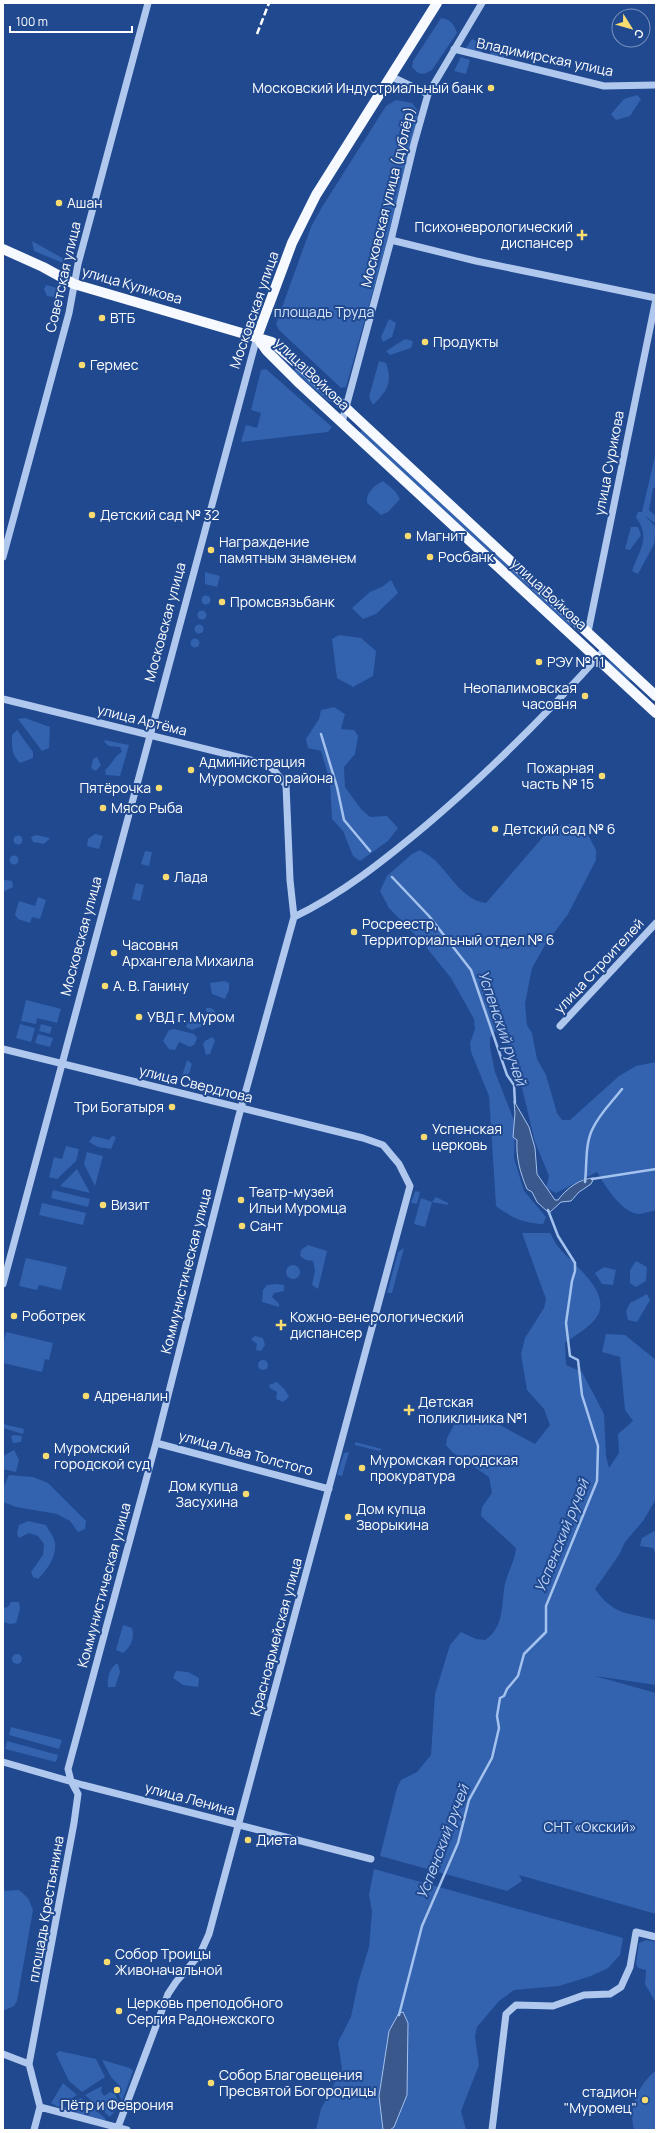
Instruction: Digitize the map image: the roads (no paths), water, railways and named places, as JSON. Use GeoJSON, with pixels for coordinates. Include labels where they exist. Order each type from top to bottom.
{"type":"FeatureCollection","features":[{"type":"Feature","properties":{"kind":"main road","name":"Московская улица"},"geometry":{"type":"LineString","coordinates":[[257,337],[292,243],[316,194],[437,3]]}},
{"type":"Feature","properties":{"kind":"main road","name":"улица Куликова"},"geometry":{"type":"LineString","coordinates":[[3,249],[43,267],[74,284],[257,337]]}},
{"type":"Feature","properties":{"kind":"main road","name":"улица Войкова"},"geometry":{"type":"LineString","coordinates":[[257,337],[272,342],[346,408],[656,696]]}},
{"type":"Feature","properties":{"kind":"main road","name":"улица Войкова"},"geometry":{"type":"LineString","coordinates":[[257,337],[267,351],[342,422],[656,713]]}},
{"type":"Feature","properties":{"kind":"street","name":"Советская улица"},"geometry":{"type":"LineString","coordinates":[[3,557],[69,313],[78,264],[148,3]]}},
{"type":"Feature","properties":{"kind":"street","name":"Московская улица (дублёр)"},"geometry":{"type":"LineString","coordinates":[[342,422],[391,240],[414,144],[428,94],[482,3]]}},
{"type":"Feature","properties":{"kind":"street","name":"Владимирская улица"},"geometry":{"type":"LineString","coordinates":[[454,49],[604,86],[656,85]]}},
{"type":"Feature","properties":{"kind":"street","name":"Московская улица (дублёр)"},"geometry":{"type":"LineString","coordinates":[[390,76],[428,94]]}},
{"type":"Feature","properties":{"kind":"street"},"geometry":{"type":"LineString","coordinates":[[391,240],[476,261],[656,299]]}},
{"type":"Feature","properties":{"kind":"street","name":"улица Сурикова"},"geometry":{"type":"LineString","coordinates":[[588,632],[656,299]]}},
{"type":"Feature","properties":{"kind":"street","name":"Московская улица"},"geometry":{"type":"LineString","coordinates":[[3,1284],[149,735],[257,337]]}},
{"type":"Feature","properties":{"kind":"street"},"geometry":{"type":"LineString","coordinates":[[294,917],[321,904],[354,882],[396,850],[453,802],[533,725],[606,648]]}},
{"type":"Feature","properties":{"kind":"street","name":"улица Артёма"},"geometry":{"type":"LineString","coordinates":[[3,699],[263,763],[273,768]]}},
{"type":"Feature","properties":{"kind":"street","name":"Коммунистическая улица"},"geometry":{"type":"LineString","coordinates":[[71,1781],[68,1769],[156,1442],[241,1108],[294,917],[290,880],[286,785],[273,768]]}},
{"type":"Feature","properties":{"kind":"street","name":"улица Строителей"},"geometry":{"type":"LineString","coordinates":[[560,1026],[656,923]]}},
{"type":"Feature","properties":{"kind":"street","name":"улица Свердлова"},"geometry":{"type":"LineString","coordinates":[[3,1049],[363,1138],[383,1145]]}},
{"type":"Feature","properties":{"kind":"street","name":"Красноармейская улица"},"geometry":{"type":"LineString","coordinates":[[118,2127],[168,1994],[176,1982],[200,1954],[209,1934],[239,1826],[410,1186],[399,1164],[383,1145]]}},
{"type":"Feature","properties":{"kind":"street","name":"улица Льва Толстого"},"geometry":{"type":"LineString","coordinates":[[156,1442],[329,1489]]}},
{"type":"Feature","properties":{"kind":"street","name":"улица Ленина"},"geometry":{"type":"LineString","coordinates":[[3,1762],[239,1826],[371,1859]]}},
{"type":"Feature","properties":{"kind":"street","name":"площадь Крестьянина"},"geometry":{"type":"LineString","coordinates":[[29,2064],[74,1823],[78,1794],[71,1781]]}},
{"type":"Feature","properties":{"kind":"street"},"geometry":{"type":"LineString","coordinates":[[492,2130],[506,2014],[516,2005],[553,2006],[584,1996],[610,1994],[621,1987],[630,1967],[636,1932],[656,1937]]}},
{"type":"Feature","properties":{"kind":"street"},"geometry":{"type":"LineString","coordinates":[[3,2054],[29,2064],[40,2107],[34,2130]]}},
{"type":"Feature","properties":{"kind":"street"},"geometry":{"type":"LineString","coordinates":[[40,2107],[127,2130]]}},
{"type":"Feature","properties":{"kind":"waterway","name":"Успенский ручей"},"geometry":{"type":"LineString","coordinates":[[321,734],[337,787],[344,820],[370,851]]}},
{"type":"Feature","properties":{"kind":"waterway","name":"Успенский ручей"},"geometry":{"type":"LineString","coordinates":[[392,877],[429,916],[471,970],[507,1075],[514,1085],[515,1103]]}},
{"type":"Feature","properties":{"kind":"waterway"},"geometry":{"type":"LineString","coordinates":[[585,1182],[587,1149],[592,1130],[602,1113],[622,1089]]}},
{"type":"Feature","properties":{"kind":"waterway"},"geometry":{"type":"LineString","coordinates":[[592,1179],[656,1169]]}},
{"type":"Feature","properties":{"kind":"waterway","name":"Успенский ручей"},"geometry":{"type":"LineString","coordinates":[[399,2015],[422,1926],[458,1843],[469,1800],[492,1758],[499,1728],[497,1716],[500,1698],[504,1696],[507,1689],[518,1676],[524,1654],[546,1632],[546,1606],[597,1481],[598,1446],[582,1395],[578,1360],[570,1356],[566,1323],[575,1263],[558,1236],[548,1210]]}},
{"type":"Feature","properties":{"kind":"railway"},"geometry":{"type":"LineString","coordinates":[[257,34],[269,3]]}},
{"type":"Feature","properties":{"kind":"place","name":"Московский Индустриальный банк"},"geometry":{"type":"Point","coordinates":[491,88]}},
{"type":"Feature","properties":{"kind":"place","name":"Ашан"},"geometry":{"type":"Point","coordinates":[59,203]}},
{"type":"Feature","properties":{"kind":"place","name":"Психоневрологический диспансер"},"geometry":{"type":"Point","coordinates":[582,235]}},
{"type":"Feature","properties":{"kind":"place","name":"ВТБ"},"geometry":{"type":"Point","coordinates":[102,318]}},
{"type":"Feature","properties":{"kind":"place","name":"Продукты"},"geometry":{"type":"Point","coordinates":[425,342]}},
{"type":"Feature","properties":{"kind":"place","name":"Гермес"},"geometry":{"type":"Point","coordinates":[82,365]}},
{"type":"Feature","properties":{"kind":"place","name":"Детский сад № 32"},"geometry":{"type":"Point","coordinates":[92,515]}},
{"type":"Feature","properties":{"kind":"place","name":"Магнит"},"geometry":{"type":"Point","coordinates":[408,536]}},
{"type":"Feature","properties":{"kind":"place","name":"Награждение памятным знаменем"},"geometry":{"type":"Point","coordinates":[211,550]}},
{"type":"Feature","properties":{"kind":"place","name":"Росбанк"},"geometry":{"type":"Point","coordinates":[430,557]}},
{"type":"Feature","properties":{"kind":"place","name":"Промсвязьбанк"},"geometry":{"type":"Point","coordinates":[222,602]}},
{"type":"Feature","properties":{"kind":"place","name":"РЭУ № 11"},"geometry":{"type":"Point","coordinates":[539,662]}},
{"type":"Feature","properties":{"kind":"place","name":"Неопалимовская часовня"},"geometry":{"type":"Point","coordinates":[585,696]}},
{"type":"Feature","properties":{"kind":"place","name":"Администрация Муромского района"},"geometry":{"type":"Point","coordinates":[191,770]}},
{"type":"Feature","properties":{"kind":"place","name":"Пожарная часть № 15"},"geometry":{"type":"Point","coordinates":[602,776]}},
{"type":"Feature","properties":{"kind":"place","name":"Пятёрочка"},"geometry":{"type":"Point","coordinates":[159,788]}},
{"type":"Feature","properties":{"kind":"place","name":"Мясо Рыба"},"geometry":{"type":"Point","coordinates":[103,808]}},
{"type":"Feature","properties":{"kind":"place","name":"Детский сад № 6"},"geometry":{"type":"Point","coordinates":[495,829]}},
{"type":"Feature","properties":{"kind":"place","name":"Лада"},"geometry":{"type":"Point","coordinates":[166,877]}},
{"type":"Feature","properties":{"kind":"place","name":"Росреестр, Территориальный отдел № 6"},"geometry":{"type":"Point","coordinates":[354,932]}},
{"type":"Feature","properties":{"kind":"place","name":"Часовня Архангела Михаила"},"geometry":{"type":"Point","coordinates":[114,953]}},
{"type":"Feature","properties":{"kind":"place","name":"А. В. Ганину"},"geometry":{"type":"Point","coordinates":[105,986]}},
{"type":"Feature","properties":{"kind":"place","name":"УВД г. Муром"},"geometry":{"type":"Point","coordinates":[139,1017]}},
{"type":"Feature","properties":{"kind":"place","name":"Три Богатыря"},"geometry":{"type":"Point","coordinates":[172,1107]}},
{"type":"Feature","properties":{"kind":"place","name":"Успенская церковь"},"geometry":{"type":"Point","coordinates":[424,1137]}},
{"type":"Feature","properties":{"kind":"place","name":"Театр-музей Ильи Муромца"},"geometry":{"type":"Point","coordinates":[241,1200]}},
{"type":"Feature","properties":{"kind":"place","name":"Визит"},"geometry":{"type":"Point","coordinates":[103,1205]}},
{"type":"Feature","properties":{"kind":"place","name":"Сант"},"geometry":{"type":"Point","coordinates":[242,1226]}},
{"type":"Feature","properties":{"kind":"place","name":"Роботрек"},"geometry":{"type":"Point","coordinates":[14,1316]}},
{"type":"Feature","properties":{"kind":"place","name":"Кожно-венерологический диспансер"},"geometry":{"type":"Point","coordinates":[281,1325]}},
{"type":"Feature","properties":{"kind":"place","name":"Адреналин"},"geometry":{"type":"Point","coordinates":[86,1396]}},
{"type":"Feature","properties":{"kind":"place","name":"Детская поликлиника №1"},"geometry":{"type":"Point","coordinates":[409,1410]}},
{"type":"Feature","properties":{"kind":"place","name":"Муромский городской суд"},"geometry":{"type":"Point","coordinates":[46,1456]}},
{"type":"Feature","properties":{"kind":"place","name":"Муромская городская прокуратура"},"geometry":{"type":"Point","coordinates":[362,1468]}},
{"type":"Feature","properties":{"kind":"place","name":"Дом купца Засухина"},"geometry":{"type":"Point","coordinates":[246,1494]}},
{"type":"Feature","properties":{"kind":"place","name":"Дом купца Зворыкина"},"geometry":{"type":"Point","coordinates":[348,1517]}},
{"type":"Feature","properties":{"kind":"place","name":"Диета"},"geometry":{"type":"Point","coordinates":[248,1840]}},
{"type":"Feature","properties":{"kind":"place","name":"Собор Троицы Живоначальной"},"geometry":{"type":"Point","coordinates":[107,1962]}},
{"type":"Feature","properties":{"kind":"place","name":"Церковь преподобного Сергия Радонежского"},"geometry":{"type":"Point","coordinates":[119,2011]}},
{"type":"Feature","properties":{"kind":"place","name":"Собор Благовещения Пресвятой Богородицы"},"geometry":{"type":"Point","coordinates":[211,2083]}},
{"type":"Feature","properties":{"kind":"place","name":"Пётр и Феврония"},"geometry":{"type":"Point","coordinates":[117,2090]}},
{"type":"Feature","properties":{"kind":"place","name":"стадион \"Муромец\""},"geometry":{"type":"Point","coordinates":[645,2100]}},
{"type":"Feature","properties":{"kind":"park label","name":"площадь Труда"},"geometry":{"type":"Point","coordinates":[324,312]}},
{"type":"Feature","properties":{"kind":"park label","name":"СНТ «Окский»"},"geometry":{"type":"Point","coordinates":[590,1827]}}]}
